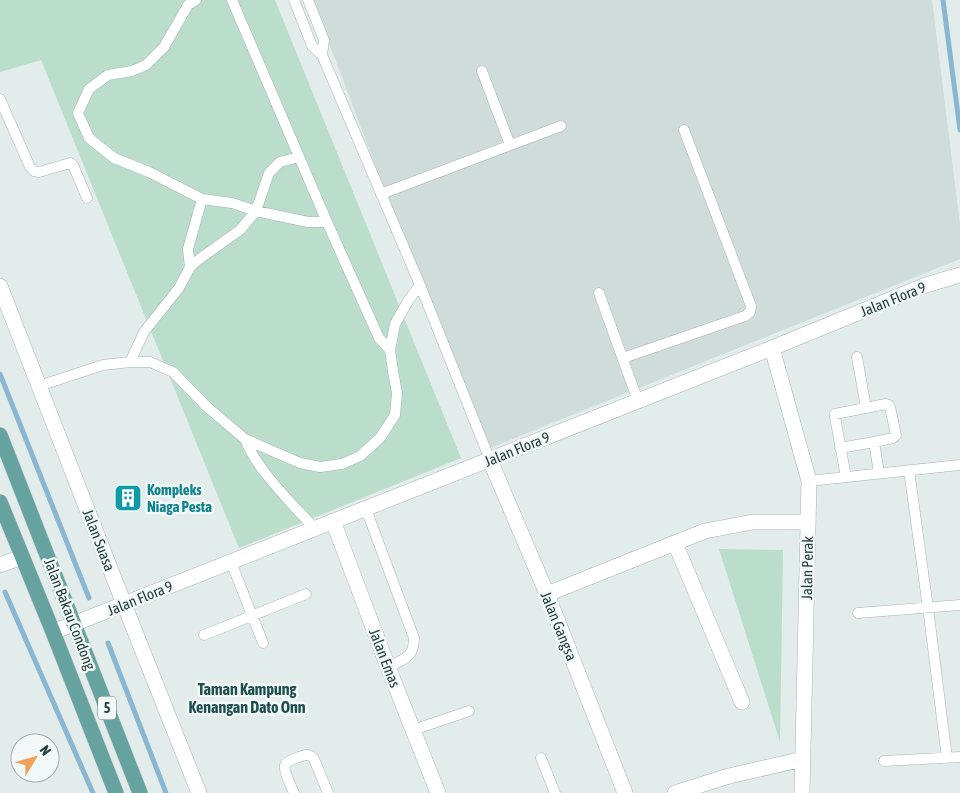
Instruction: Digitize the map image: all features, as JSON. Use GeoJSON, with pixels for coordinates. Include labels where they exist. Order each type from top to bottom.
{"type":"FeatureCollection","features":[{"type":"Feature","properties":{"kind":"main road","name":"Jalan Bakau Condong"},"geometry":{"type":"LineString","coordinates":[[0,436],[140,793]]}},
{"type":"Feature","properties":{"kind":"main road","name":"Jalan Bakau Condong"},"geometry":{"type":"LineString","coordinates":[[0,502],[116,793]]}},
{"type":"Feature","properties":{"kind":"street","name":"Jalan Flora 9"},"geometry":{"type":"LineString","coordinates":[[74,624],[772,348],[926,285],[960,275]]}},
{"type":"Feature","properties":{"kind":"street","name":"Jalan Suasa"},"geometry":{"type":"LineString","coordinates":[[0,286],[199,793]]}},
{"type":"Feature","properties":{"kind":"street","name":"Jalan Perak"},"geometry":{"type":"LineString","coordinates":[[772,348],[809,481],[802,793]]}},
{"type":"Feature","properties":{"kind":"street","name":"Jalan Gangsa"},"geometry":{"type":"LineString","coordinates":[[490,460],[547,594],[625,793]]}},
{"type":"Feature","properties":{"kind":"street","name":"Jalan Emas"},"geometry":{"type":"LineString","coordinates":[[333,522],[438,793]]}},
{"type":"Feature","properties":{"kind":"street"},"geometry":{"type":"LineString","coordinates":[[547,594],[705,530],[753,522],[808,522]]}},
{"type":"Feature","properties":{"kind":"street"},"geometry":{"type":"LineString","coordinates":[[675,543],[742,702]]}},
{"type":"Feature","properties":{"kind":"street"},"geometry":{"type":"LineString","coordinates":[[0,565],[22,557]]}},
{"type":"Feature","properties":{"kind":"street"},"geometry":{"type":"LineString","coordinates":[[53,632],[74,624]]}},
{"type":"Feature","properties":{"kind":"street"},"geometry":{"type":"LineString","coordinates":[[675,793],[729,776],[803,759]]}},
{"type":"Feature","properties":{"kind":"lane"},"geometry":{"type":"LineString","coordinates":[[196,0],[188,5],[164,47],[146,65],[132,71],[108,76],[89,89],[78,113],[89,138],[114,158],[149,172],[202,199],[232,203],[256,211],[308,222],[327,222]]}},
{"type":"Feature","properties":{"kind":"lane"},"geometry":{"type":"LineString","coordinates":[[232,0],[379,338],[390,350]]}},
{"type":"Feature","properties":{"kind":"lane"},"geometry":{"type":"LineString","coordinates":[[294,0],[312,46],[322,55],[420,286],[490,460]]}},
{"type":"Feature","properties":{"kind":"lane"},"geometry":{"type":"LineString","coordinates":[[308,0],[324,40],[322,55]]}},
{"type":"Feature","properties":{"kind":"lane"},"geometry":{"type":"LineString","coordinates":[[482,71],[510,145]]}},
{"type":"Feature","properties":{"kind":"lane"},"geometry":{"type":"LineString","coordinates":[[0,99],[30,167],[34,171],[39,172],[70,163],[73,165],[87,198]]}},
{"type":"Feature","properties":{"kind":"lane"},"geometry":{"type":"LineString","coordinates":[[381,194],[561,126]]}},
{"type":"Feature","properties":{"kind":"lane"},"geometry":{"type":"LineString","coordinates":[[623,358],[745,316],[750,312],[751,306],[684,130]]}},
{"type":"Feature","properties":{"kind":"lane"},"geometry":{"type":"LineString","coordinates":[[130,362],[144,332],[179,288],[190,267],[240,230],[256,211],[269,173],[280,162],[299,157]]}},
{"type":"Feature","properties":{"kind":"lane"},"geometry":{"type":"LineString","coordinates":[[190,267],[188,249],[202,199]]}},
{"type":"Feature","properties":{"kind":"lane"},"geometry":{"type":"LineString","coordinates":[[39,386],[103,365],[150,362],[173,372],[207,407],[245,439],[300,463],[320,466],[342,464],[360,456],[380,438],[395,415],[397,393],[390,350],[395,324],[420,286]]}},
{"type":"Feature","properties":{"kind":"lane"},"geometry":{"type":"LineString","coordinates":[[599,293],[638,401]]}},
{"type":"Feature","properties":{"kind":"lane"},"geometry":{"type":"LineString","coordinates":[[857,357],[866,408]]}},
{"type":"Feature","properties":{"kind":"lane"},"geometry":{"type":"LineString","coordinates":[[840,448],[895,437],[889,405],[836,414],[835,417],[840,448],[846,477]]}},
{"type":"Feature","properties":{"kind":"lane"},"geometry":{"type":"LineString","coordinates":[[245,439],[262,470],[315,529]]}},
{"type":"Feature","properties":{"kind":"lane"},"geometry":{"type":"LineString","coordinates":[[874,442],[880,474]]}},
{"type":"Feature","properties":{"kind":"lane"},"geometry":{"type":"LineString","coordinates":[[809,481],[960,465]]}},
{"type":"Feature","properties":{"kind":"lane"},"geometry":{"type":"LineString","coordinates":[[909,470],[947,758]]}},
{"type":"Feature","properties":{"kind":"lane"},"geometry":{"type":"LineString","coordinates":[[366,509],[414,638],[414,649],[407,657],[388,667]]}},
{"type":"Feature","properties":{"kind":"lane"},"geometry":{"type":"LineString","coordinates":[[231,562],[263,643]]}},
{"type":"Feature","properties":{"kind":"lane"},"geometry":{"type":"LineString","coordinates":[[204,635],[306,594]]}},
{"type":"Feature","properties":{"kind":"lane"},"geometry":{"type":"LineString","coordinates":[[858,613],[960,605]]}},
{"type":"Feature","properties":{"kind":"lane"},"geometry":{"type":"LineString","coordinates":[[413,730],[469,710]]}},
{"type":"Feature","properties":{"kind":"lane"},"geometry":{"type":"LineString","coordinates":[[294,793],[284,770],[285,765],[305,755],[310,755],[314,759],[328,793]]}},
{"type":"Feature","properties":{"kind":"lane"},"geometry":{"type":"LineString","coordinates":[[884,761],[960,757]]}},
{"type":"Feature","properties":{"kind":"lane"},"geometry":{"type":"LineString","coordinates":[[541,758],[555,793]]}},
{"type":"Feature","properties":{"kind":"shaded area"},"geometry":{"type":"Polygon","coordinates":[[[313,0],[932,0],[960,225],[960,259],[490,448],[420,285],[313,0]]]}},
{"type":"Feature","properties":{"kind":"green space"},"geometry":{"type":"Polygon","coordinates":[[[0,0],[275,0],[461,458],[239,548],[41,60],[0,72],[0,0]]]}},
{"type":"Feature","properties":{"kind":"green space"},"geometry":{"type":"Polygon","coordinates":[[[719,549],[783,550],[780,742],[719,549]]]}},
{"type":"Feature","properties":{"kind":"waterway"},"geometry":{"type":"LineString","coordinates":[[943,0],[960,130]]}},
{"type":"Feature","properties":{"kind":"waterway"},"geometry":{"type":"LineString","coordinates":[[0,374],[89,598]]}},
{"type":"Feature","properties":{"kind":"waterway"},"geometry":{"type":"LineString","coordinates":[[5,592],[93,793]]}},
{"type":"Feature","properties":{"kind":"waterway"},"geometry":{"type":"LineString","coordinates":[[108,643],[166,793]]}},
{"type":"Feature","properties":{"kind":"place","name":"Kompleks Niaga Pesta"},"geometry":{"type":"Point","coordinates":[128,498]}},
{"type":"Feature","properties":{"kind":"district","name":"Taman Kampung Kenangan Dato Onn"},"geometry":{"type":"Point","coordinates":[247,698]}}]}
